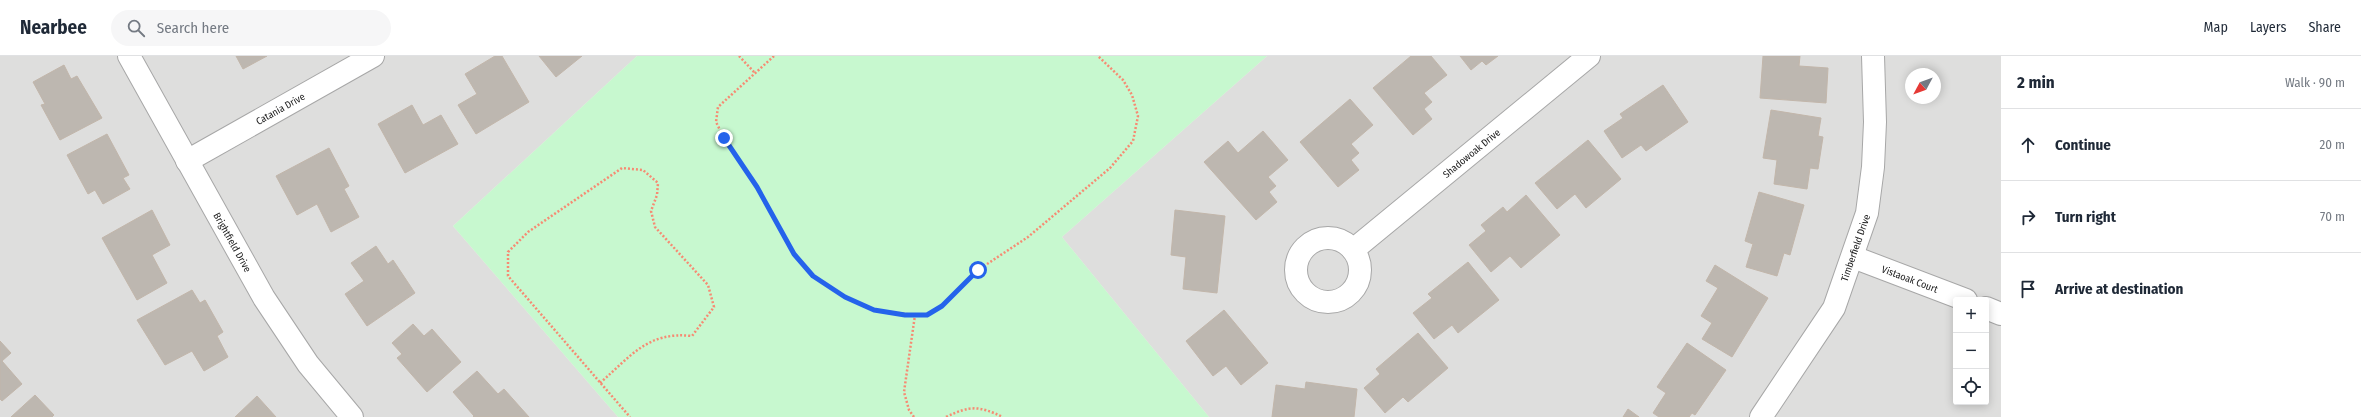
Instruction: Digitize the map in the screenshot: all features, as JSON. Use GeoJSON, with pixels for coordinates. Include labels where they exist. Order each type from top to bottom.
{"type":"FeatureCollection","features":[{"type":"Feature","properties":{"kind":"street","name":"Brightfield Drive"},"geometry":{"type":"LineString","coordinates":[[129,56],[264,298],[308,364],[352,417]]}},
{"type":"Feature","properties":{"kind":"street","name":"Catania Drive"},"geometry":{"type":"LineString","coordinates":[[187,161],[373,56]]}},
{"type":"Feature","properties":{"kind":"street","name":"Shadowoak Drive"},"geometry":{"type":"LineString","coordinates":[[1353,250],[1590,56]]}},
{"type":"Feature","properties":{"kind":"street","name":"Timberfield Drive"},"geometry":{"type":"LineString","coordinates":[[1761,417],[1834,308],[1853,257],[1867,213],[1873,167],[1875,122],[1873,56]]}},
{"type":"Feature","properties":{"kind":"street","name":"Vistaoak Court"},"geometry":{"type":"LineString","coordinates":[[1853,257],[1958,297]]}},
{"type":"Feature","properties":{"kind":"street"},"geometry":{"type":"LineString","coordinates":[[1989,309],[2001,314]]}},
{"type":"Feature","properties":{"kind":"path"},"geometry":{"type":"LineString","coordinates":[[739,56],[755,73]]}},
{"type":"Feature","properties":{"kind":"path"},"geometry":{"type":"LineString","coordinates":[[774,56],[718,107],[716,122],[724,138],[757,187],[794,254],[813,276],[845,297],[874,310],[915,315],[927,315],[942,306],[978,270],[1028,237],[1110,168],[1133,141],[1138,116],[1132,95],[1122,80],[1098,56]]}},
{"type":"Feature","properties":{"kind":"path"},"geometry":{"type":"LineString","coordinates":[[600,383],[644,345],[658,337],[677,334],[692,336],[714,307],[708,285],[655,227],[651,211],[657,195],[658,183],[643,170],[622,168],[528,232],[508,252],[508,276],[600,383],[630,417]]}},
{"type":"Feature","properties":{"kind":"path"},"geometry":{"type":"LineString","coordinates":[[914,417],[908,410],[904,392],[915,315]]}},
{"type":"Feature","properties":{"kind":"path"},"geometry":{"type":"LineString","coordinates":[[946,417],[956,412],[981,407],[1004,417]]}},
{"type":"Feature","properties":{"kind":"shaded area"},"geometry":{"type":"Polygon","coordinates":[[[0,56],[637,56],[453,226],[618,417],[0,417],[0,56]]]}},
{"type":"Feature","properties":{"kind":"shaded area"},"geometry":{"type":"Polygon","coordinates":[[[1267,56],[2001,56],[2001,417],[1209,417],[1062,237],[1267,56]]]}},
{"type":"Feature","properties":{"kind":"green space"},"geometry":{"type":"Polygon","coordinates":[[[637,56],[1267,56],[1062,237],[1209,417],[618,417],[453,226],[637,56]]]}},
{"type":"Feature","properties":{"kind":"building"},"geometry":{"type":"Polygon","coordinates":[[[236,56],[267,56],[243,69],[236,56]]]}},
{"type":"Feature","properties":{"kind":"building"},"geometry":{"type":"Polygon","coordinates":[[[495,56],[502,56],[529,102],[476,134],[458,105],[477,94],[465,74],[495,56]]]}},
{"type":"Feature","properties":{"kind":"building"},"geometry":{"type":"Polygon","coordinates":[[[539,56],[582,56],[556,77],[539,56]]]}},
{"type":"Feature","properties":{"kind":"building"},"geometry":{"type":"Polygon","coordinates":[[[1411,56],[1431,56],[1447,75],[1424,93],[1432,102],[1424,109],[1432,119],[1413,135],[1373,88],[1411,56]]]}},
{"type":"Feature","properties":{"kind":"building"},"geometry":{"type":"Polygon","coordinates":[[[1460,56],[1498,56],[1486,65],[1482,61],[1471,70],[1460,56]]]}},
{"type":"Feature","properties":{"kind":"building"},"geometry":{"type":"Polygon","coordinates":[[[1763,56],[1800,56],[1799,66],[1828,68],[1826,103],[1760,98],[1763,56]]]}},
{"type":"Feature","properties":{"kind":"building"},"geometry":{"type":"Polygon","coordinates":[[[64,65],[71,79],[77,76],[102,118],[60,140],[41,105],[45,104],[33,82],[64,65]]]}},
{"type":"Feature","properties":{"kind":"building"},"geometry":{"type":"Polygon","coordinates":[[[1663,85],[1688,122],[1646,151],[1641,145],[1622,158],[1604,131],[1623,118],[1620,114],[1663,85]]]}},
{"type":"Feature","properties":{"kind":"building"},"geometry":{"type":"Polygon","coordinates":[[[1350,99],[1373,125],[1351,144],[1359,153],[1351,160],[1359,170],[1338,187],[1300,142],[1350,99]]]}},
{"type":"Feature","properties":{"kind":"building"},"geometry":{"type":"Polygon","coordinates":[[[412,105],[423,125],[441,115],[458,144],[405,173],[378,124],[412,105]]]}},
{"type":"Feature","properties":{"kind":"building"},"geometry":{"type":"Polygon","coordinates":[[[1771,110],[1821,118],[1818,136],[1823,137],[1818,169],[1810,168],[1807,189],[1774,184],[1777,160],[1763,158],[1771,110]]]}},
{"type":"Feature","properties":{"kind":"building"},"geometry":{"type":"Polygon","coordinates":[[[1263,131],[1288,160],[1268,177],[1276,186],[1269,192],[1277,202],[1256,220],[1204,162],[1228,141],[1238,153],[1263,131]]]}},
{"type":"Feature","properties":{"kind":"building"},"geometry":{"type":"Polygon","coordinates":[[[107,134],[129,175],[123,178],[130,189],[103,204],[95,190],[88,194],[67,155],[107,134]]]}},
{"type":"Feature","properties":{"kind":"building"},"geometry":{"type":"Polygon","coordinates":[[[1588,140],[1621,179],[1586,208],[1575,194],[1557,209],[1535,183],[1588,140]]]}},
{"type":"Feature","properties":{"kind":"building"},"geometry":{"type":"Polygon","coordinates":[[[329,148],[349,186],[344,189],[359,217],[331,232],[317,204],[297,215],[276,176],[329,148]]]}},
{"type":"Feature","properties":{"kind":"building"},"geometry":{"type":"Polygon","coordinates":[[[1759,192],[1804,205],[1790,255],[1784,253],[1777,276],[1746,267],[1753,244],[1745,241],[1759,192]]]}},
{"type":"Feature","properties":{"kind":"building"},"geometry":{"type":"Polygon","coordinates":[[[1526,195],[1560,235],[1521,268],[1510,256],[1491,272],[1469,245],[1486,231],[1481,225],[1503,207],[1507,212],[1526,195]]]}},
{"type":"Feature","properties":{"kind":"building"},"geometry":{"type":"Polygon","coordinates":[[[152,210],[170,245],[152,255],[167,283],[137,300],[102,238],[152,210]]]}},
{"type":"Feature","properties":{"kind":"building"},"geometry":{"type":"Polygon","coordinates":[[[1175,210],[1225,216],[1217,293],[1183,289],[1186,257],[1171,255],[1175,210]]]}},
{"type":"Feature","properties":{"kind":"building"},"geometry":{"type":"Polygon","coordinates":[[[376,246],[388,264],[393,260],[415,293],[367,326],[345,294],[364,281],[351,263],[376,246]]]}},
{"type":"Feature","properties":{"kind":"building"},"geometry":{"type":"Polygon","coordinates":[[[1468,262],[1499,300],[1458,333],[1452,325],[1434,339],[1413,313],[1432,298],[1428,294],[1468,262]]]}},
{"type":"Feature","properties":{"kind":"building"},"geometry":{"type":"Polygon","coordinates":[[[1715,265],[1768,298],[1732,357],[1702,339],[1712,323],[1701,316],[1718,288],[1706,281],[1715,265]]]}},
{"type":"Feature","properties":{"kind":"building"},"geometry":{"type":"Polygon","coordinates":[[[192,290],[200,303],[205,300],[223,332],[217,336],[228,357],[204,371],[192,351],[165,365],[137,320],[192,290]]]}},
{"type":"Feature","properties":{"kind":"building"},"geometry":{"type":"Polygon","coordinates":[[[1224,310],[1268,363],[1241,385],[1226,366],[1213,376],[1186,341],[1224,310]]]}},
{"type":"Feature","properties":{"kind":"building"},"geometry":{"type":"Polygon","coordinates":[[[413,324],[424,336],[432,329],[461,362],[427,392],[397,358],[402,354],[392,343],[413,324]]]}},
{"type":"Feature","properties":{"kind":"building"},"geometry":{"type":"Polygon","coordinates":[[[1418,333],[1448,368],[1408,402],[1403,397],[1385,413],[1364,388],[1380,374],[1376,369],[1418,333]]]}},
{"type":"Feature","properties":{"kind":"building"},"geometry":{"type":"Polygon","coordinates":[[[0,341],[11,353],[2,361],[22,384],[2,401],[0,399],[0,341]]]}},
{"type":"Feature","properties":{"kind":"building"},"geometry":{"type":"Polygon","coordinates":[[[1687,343],[1726,370],[1695,415],[1692,413],[1689,417],[1659,417],[1653,413],[1666,393],[1657,387],[1687,343]]]}},
{"type":"Feature","properties":{"kind":"building"},"geometry":{"type":"Polygon","coordinates":[[[477,371],[498,394],[504,389],[529,417],[473,417],[474,416],[453,392],[477,371]]]}},
{"type":"Feature","properties":{"kind":"building"},"geometry":{"type":"Polygon","coordinates":[[[1306,382],[1357,389],[1354,417],[1272,417],[1276,385],[1305,389],[1306,382]]]}},
{"type":"Feature","properties":{"kind":"building"},"geometry":{"type":"Polygon","coordinates":[[[35,395],[54,415],[52,417],[11,417],[35,395]]]}},
{"type":"Feature","properties":{"kind":"building"},"geometry":{"type":"Polygon","coordinates":[[[257,396],[276,417],[235,417],[257,396]]]}},
{"type":"Feature","properties":{"kind":"building"},"geometry":{"type":"Polygon","coordinates":[[[1628,409],[1639,417],[1623,417],[1628,409]]]}},
{"type":"Feature","properties":{"kind":"route"},"geometry":{"type":"LineString","coordinates":[[724,138],[757,187],[794,254],[813,276],[845,297],[874,310],[905,315],[927,315],[942,306],[978,270]]}}]}
